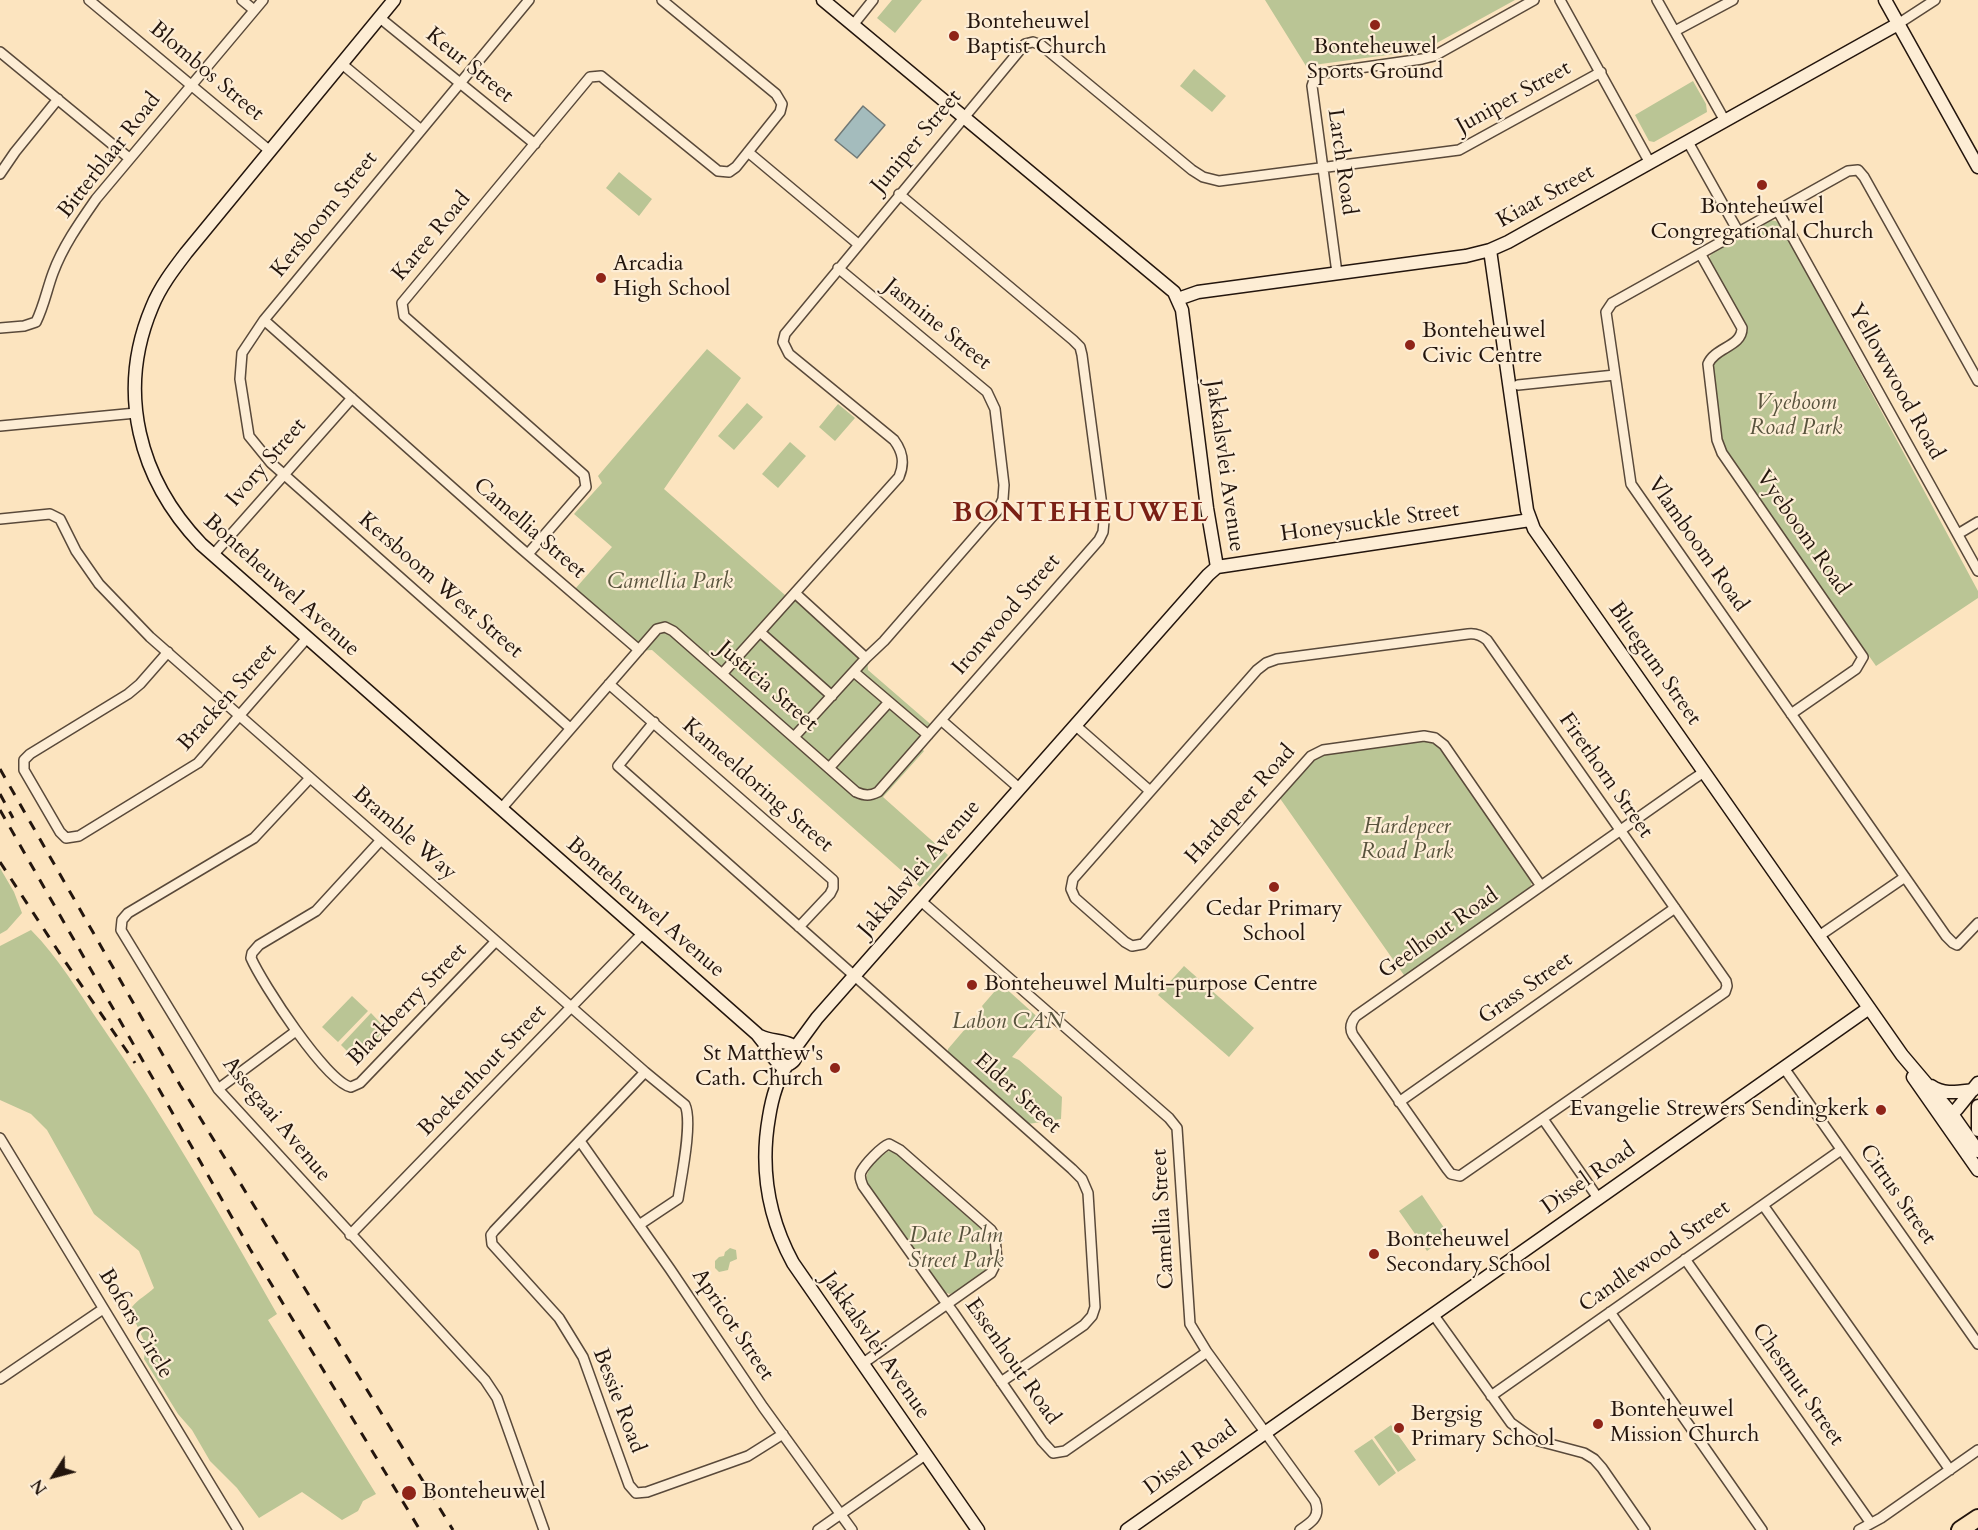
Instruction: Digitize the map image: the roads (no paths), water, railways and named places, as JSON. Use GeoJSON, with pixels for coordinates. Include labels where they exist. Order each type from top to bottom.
{"type":"FeatureCollection","features":[{"type":"Feature","properties":{"kind":"highway"},"geometry":{"type":"LineString","coordinates":[[1960,1530],[1978,1518]]}},
{"type":"Feature","properties":{"kind":"street","name":"Blombos Street"},"geometry":{"type":"LineString","coordinates":[[89,0],[270,151]]}},
{"type":"Feature","properties":{"kind":"street"},"geometry":{"type":"LineString","coordinates":[[242,0],[254,10]]}},
{"type":"Feature","properties":{"kind":"street","name":"Bitterblaar Road"},"geometry":{"type":"LineString","coordinates":[[0,328],[24,326],[36,322],[54,271],[78,224],[129,158],[262,0]]}},
{"type":"Feature","properties":{"kind":"street","name":"Bonteheuwel Avenue"},"geometry":{"type":"LineString","coordinates":[[394,0],[186,253],[165,282],[152,307],[137,363],[135,390],[136,412],[142,444],[156,484],[184,527],[213,555],[757,1034],[769,1040],[783,1052]]}},
{"type":"Feature","properties":{"kind":"street","name":"Kersboom Street"},"geometry":{"type":"LineString","coordinates":[[284,474],[271,463],[249,436],[240,380],[242,352],[264,320],[529,0]]}},
{"type":"Feature","properties":{"kind":"street"},"geometry":{"type":"LineString","coordinates":[[662,0],[781,100],[780,112],[748,153],[858,244]]}},
{"type":"Feature","properties":{"kind":"street","name":"Jakkalsvlei Avenue"},"geometry":{"type":"LineString","coordinates":[[823,0],[1161,279],[1178,299],[1182,310],[1207,507],[1217,567],[1208,574],[813,1023],[783,1052],[765,1142],[765,1174],[777,1229],[793,1263],[978,1530]]}},
{"type":"Feature","properties":{"kind":"street"},"geometry":{"type":"LineString","coordinates":[[853,25],[873,0]]}},
{"type":"Feature","properties":{"kind":"street","name":"Larch Road"},"geometry":{"type":"LineString","coordinates":[[1337,273],[1312,86],[1317,75],[1422,60],[1434,56],[1534,0]]}},
{"type":"Feature","properties":{"kind":"street"},"geometry":{"type":"LineString","coordinates":[[1560,0],[1650,163]]}},
{"type":"Feature","properties":{"kind":"street"},"geometry":{"type":"LineString","coordinates":[[1658,0],[1725,121]]}},
{"type":"Feature","properties":{"kind":"street"},"geometry":{"type":"LineString","coordinates":[[1675,31],[1733,0]]}},
{"type":"Feature","properties":{"kind":"street"},"geometry":{"type":"LineString","coordinates":[[1885,0],[1978,167]]}},
{"type":"Feature","properties":{"kind":"street"},"geometry":{"type":"LineString","coordinates":[[1898,24],[1935,0]]}},
{"type":"Feature","properties":{"kind":"street","name":"Keur Street"},"geometry":{"type":"LineString","coordinates":[[380,18],[534,144]]}},
{"type":"Feature","properties":{"kind":"street","name":"Kiaat Street"},"geometry":{"type":"LineString","coordinates":[[1178,299],[1198,292],[1466,256],[1490,250],[1898,24]]}},
{"type":"Feature","properties":{"kind":"street","name":"Juniper Street"},"geometry":{"type":"LineString","coordinates":[[795,593],[899,477],[903,465],[900,448],[894,440],[789,354],[784,346],[783,338],[787,330],[898,194],[1022,46],[1036,42],[1203,177],[1224,181],[1459,150],[1601,72]]}},
{"type":"Feature","properties":{"kind":"street"},"geometry":{"type":"LineString","coordinates":[[0,52],[129,158]]}},
{"type":"Feature","properties":{"kind":"street"},"geometry":{"type":"LineString","coordinates":[[342,64],[420,129]]}},
{"type":"Feature","properties":{"kind":"street","name":"Karee Road"},"geometry":{"type":"LineString","coordinates":[[528,554],[586,487],[584,475],[404,316],[402,303],[590,77],[601,76],[718,171],[726,173],[733,170],[748,153]]}},
{"type":"Feature","properties":{"kind":"street"},"geometry":{"type":"LineString","coordinates":[[0,174],[58,99]]}},
{"type":"Feature","properties":{"kind":"street"},"geometry":{"type":"LineString","coordinates":[[1688,142],[1739,233]]}},
{"type":"Feature","properties":{"kind":"street","name":"Vlamboom Road"},"geometry":{"type":"LineString","coordinates":[[1978,380],[1862,173],[1858,170],[1848,171],[1610,306],[1606,316],[1631,484],[1953,944],[1960,943],[1978,923]]}},
{"type":"Feature","properties":{"kind":"street","name":"Ironwood Street"},"geometry":{"type":"LineString","coordinates":[[871,796],[878,792],[1099,540],[1103,532],[1104,521],[1083,355],[1080,347],[898,194]]}},
{"type":"Feature","properties":{"kind":"street","name":"Yellowwood Road"},"geometry":{"type":"LineString","coordinates":[[1778,212],[1978,571]]}},
{"type":"Feature","properties":{"kind":"street","name":"Bluegum Street"},"geometry":{"type":"LineString","coordinates":[[1490,250],[1530,520],[1902,1055],[1927,1084],[1978,1170]]}},
{"type":"Feature","properties":{"kind":"street","name":"Vyeboom Road"},"geometry":{"type":"LineString","coordinates":[[1701,255],[1741,325],[1742,331],[1738,339],[1714,354],[1708,364],[1719,447],[1863,657],[1856,669],[1791,714]]}},
{"type":"Feature","properties":{"kind":"street"},"geometry":{"type":"LineString","coordinates":[[1466,256],[1485,268],[1494,285]]}},
{"type":"Feature","properties":{"kind":"street","name":"Jasmine Street"},"geometry":{"type":"LineString","coordinates":[[794,737],[884,641],[998,510],[1003,499],[1004,485],[995,409],[987,392],[838,268]]}},
{"type":"Feature","properties":{"kind":"street","name":"Camellia Street"},"geometry":{"type":"LineString","coordinates":[[264,320],[639,650]]}},
{"type":"Feature","properties":{"kind":"street"},"geometry":{"type":"LineString","coordinates":[[1518,386],[1615,375]]}},
{"type":"Feature","properties":{"kind":"street","name":"Ivory Street"},"geometry":{"type":"LineString","coordinates":[[213,555],[352,398]]}},
{"type":"Feature","properties":{"kind":"street"},"geometry":{"type":"LineString","coordinates":[[0,426],[136,412]]}},
{"type":"Feature","properties":{"kind":"street","name":"Kersboom West Street"},"geometry":{"type":"LineString","coordinates":[[284,474],[570,728]]}},
{"type":"Feature","properties":{"kind":"street","name":"Bramble Way"},"geometry":{"type":"LineString","coordinates":[[0,519],[50,514],[60,519],[76,551],[99,584],[168,652],[571,1008],[685,1105],[688,1112],[678,1199],[639,1225]]}},
{"type":"Feature","properties":{"kind":"street","name":"Honeysuckle Street"},"geometry":{"type":"LineString","coordinates":[[1217,567],[1530,520]]}},
{"type":"Feature","properties":{"kind":"street"},"geometry":{"type":"LineString","coordinates":[[1958,534],[1978,522]]}},
{"type":"Feature","properties":{"kind":"street"},"geometry":{"type":"LineString","coordinates":[[722,674],[795,593],[866,658]]}},
{"type":"Feature","properties":{"kind":"street","name":"Justicia Street"},"geometry":{"type":"LineString","coordinates":[[639,650],[657,628],[665,627],[673,631],[856,792],[871,796]]}},
{"type":"Feature","properties":{"kind":"street"},"geometry":{"type":"LineString","coordinates":[[760,632],[832,696]]}},
{"type":"Feature","properties":{"kind":"street","name":"Firethorn Street"},"geometry":{"type":"LineString","coordinates":[[1150,791],[1257,670],[1266,663],[1277,659],[1475,633],[1487,640],[1726,981],[1727,986],[1725,992],[1460,1176],[1455,1176]]}},
{"type":"Feature","properties":{"kind":"street","name":"Bracken Street"},"geometry":{"type":"LineString","coordinates":[[168,652],[128,694],[30,754],[24,760],[24,770],[60,832],[66,838],[79,836],[198,763],[307,638]]}},
{"type":"Feature","properties":{"kind":"street"},"geometry":{"type":"LineString","coordinates":[[501,809],[639,650]]}},
{"type":"Feature","properties":{"kind":"street"},"geometry":{"type":"LineString","coordinates":[[854,672],[928,735]]}},
{"type":"Feature","properties":{"kind":"street","name":"Kameeldoring Street"},"geometry":{"type":"LineString","coordinates":[[609,684],[833,880],[830,894],[799,927]]}},
{"type":"Feature","properties":{"kind":"street"},"geometry":{"type":"LineString","coordinates":[[829,768],[889,702]]}},
{"type":"Feature","properties":{"kind":"street"},"geometry":{"type":"LineString","coordinates":[[941,720],[1019,788]]}},
{"type":"Feature","properties":{"kind":"street","name":"Elder Street"},"geometry":{"type":"LineString","coordinates":[[654,722],[618,766],[1072,1168],[1085,1185],[1089,1203],[1095,1307],[1092,1316],[1084,1325],[1001,1382]]}},
{"type":"Feature","properties":{"kind":"street"},"geometry":{"type":"LineString","coordinates":[[1075,726],[1150,791]]}},
{"type":"Feature","properties":{"kind":"street","name":"Hardepeer Road"},"geometry":{"type":"LineString","coordinates":[[1150,791],[1073,879],[1071,886],[1071,892],[1075,898],[1132,946],[1140,946],[1146,942],[1307,759],[1319,751],[1334,748],[1424,736],[1439,741],[1541,886]]}},
{"type":"Feature","properties":{"kind":"street","name":"Geelhout Road"},"geometry":{"type":"LineString","coordinates":[[1455,1176],[1447,1169],[1353,1035],[1351,1028],[1353,1019],[1704,772]]}},
{"type":"Feature","properties":{"kind":"street","name":"Assegaai Avenue"},"geometry":{"type":"LineString","coordinates":[[310,778],[254,838],[128,913],[122,920],[121,930],[219,1089],[479,1374],[497,1398],[544,1530]]}},
{"type":"Feature","properties":{"kind":"street","name":"Blackberry Street"},"geometry":{"type":"LineString","coordinates":[[381,840],[316,910],[259,945],[252,952],[251,958],[255,968],[296,1031],[341,1082],[346,1086],[356,1086],[496,941]]}},
{"type":"Feature","properties":{"kind":"street"},"geometry":{"type":"LineString","coordinates":[[1819,936],[1905,877]]}},
{"type":"Feature","properties":{"kind":"street","name":"Camellia Street"},"geometry":{"type":"LineString","coordinates":[[921,901],[1177,1128],[1189,1317],[1193,1331],[1317,1505],[1315,1519],[1300,1530]]}},
{"type":"Feature","properties":{"kind":"street","name":"Grass Street"},"geometry":{"type":"LineString","coordinates":[[1399,1102],[1675,908]]}},
{"type":"Feature","properties":{"kind":"street","name":"Boekenhout Street"},"geometry":{"type":"LineString","coordinates":[[350,1235],[642,933]]}},
{"type":"Feature","properties":{"kind":"street","name":"Dissel Road"},"geometry":{"type":"LineString","coordinates":[[1127,1530],[1869,1008]]}},
{"type":"Feature","properties":{"kind":"street"},"geometry":{"type":"LineString","coordinates":[[219,1089],[296,1031]]}},
{"type":"Feature","properties":{"kind":"street","name":"Bluegum Street"},"geometry":{"type":"LineString","coordinates":[[1902,1055],[1910,1073],[1978,1151]]}},
{"type":"Feature","properties":{"kind":"street","name":"Citrus Street"},"geometry":{"type":"LineString","coordinates":[[1784,1068],[1978,1344]]}},
{"type":"Feature","properties":{"kind":"street","name":"Bessie Road"},"geometry":{"type":"LineString","coordinates":[[645,1072],[494,1231],[490,1240],[496,1250],[559,1318],[583,1357],[632,1489],[636,1493],[647,1492],[748,1456],[783,1434]]}},
{"type":"Feature","properties":{"kind":"street"},"geometry":{"type":"LineString","coordinates":[[1927,1084],[1936,1090],[1945,1092],[1975,1086]]}},
{"type":"Feature","properties":{"kind":"street"},"geometry":{"type":"LineString","coordinates":[[1948,1118],[1975,1086]]}},
{"type":"Feature","properties":{"kind":"street"},"geometry":{"type":"LineString","coordinates":[[1978,1106],[1978,1130]]}},
{"type":"Feature","properties":{"kind":"street"},"geometry":{"type":"LineString","coordinates":[[1543,1119],[1598,1198]]}},
{"type":"Feature","properties":{"kind":"street","name":"Bofors Circle"},"geometry":{"type":"LineString","coordinates":[[0,1138],[238,1530]]}},
{"type":"Feature","properties":{"kind":"street","name":"Apricot Street"},"geometry":{"type":"LineString","coordinates":[[580,1141],[852,1530]]}},
{"type":"Feature","properties":{"kind":"street","name":"Essenhout Road"},"geometry":{"type":"LineString","coordinates":[[947,1304],[995,1268],[997,1261],[995,1237],[986,1225],[900,1150],[889,1144],[881,1148],[861,1172],[861,1181],[1042,1441],[1053,1454],[1059,1454],[1207,1352]]}},
{"type":"Feature","properties":{"kind":"street","name":"Candlewood Street"},"geometry":{"type":"LineString","coordinates":[[1491,1396],[1841,1150]]}},
{"type":"Feature","properties":{"kind":"street"},"geometry":{"type":"LineString","coordinates":[[1763,1205],[1950,1470]]}},
{"type":"Feature","properties":{"kind":"street","name":"Chestnut Street"},"geometry":{"type":"LineString","coordinates":[[1685,1259],[1870,1522]]}},
{"type":"Feature","properties":{"kind":"street"},"geometry":{"type":"LineString","coordinates":[[862,1364],[947,1304]]}},
{"type":"Feature","properties":{"kind":"street"},"geometry":{"type":"LineString","coordinates":[[0,1378],[103,1309]]}},
{"type":"Feature","properties":{"kind":"street"},"geometry":{"type":"LineString","coordinates":[[1610,1312],[1762,1530]]}},
{"type":"Feature","properties":{"kind":"street"},"geometry":{"type":"LineString","coordinates":[[1433,1314],[1511,1423],[1528,1436],[1543,1443],[1579,1451],[1594,1459],[1645,1530]]}},
{"type":"Feature","properties":{"kind":"street"},"geometry":{"type":"LineString","coordinates":[[1860,1530],[1870,1522],[1881,1518],[1978,1450]]}},
{"type":"Feature","properties":{"kind":"street"},"geometry":{"type":"LineString","coordinates":[[818,1530],[925,1455]]}},
{"type":"Feature","properties":{"kind":"water"},"geometry":{"type":"Polygon","coordinates":[[[863,106],[885,125],[857,158],[835,140],[863,106]]]}},
{"type":"Feature","properties":{"kind":"railway"},"geometry":{"type":"LineString","coordinates":[[0,769],[180,1085],[453,1530]]}},
{"type":"Feature","properties":{"kind":"railway"},"geometry":{"type":"LineString","coordinates":[[0,794],[13,818]]}},
{"type":"Feature","properties":{"kind":"railway"},"geometry":{"type":"LineString","coordinates":[[0,810],[250,1249],[420,1530]]}},
{"type":"Feature","properties":{"kind":"railway"},"geometry":{"type":"LineString","coordinates":[[0,862],[135,1063]]}},
{"type":"Feature","properties":{"kind":"place","name":"Bonteheuwel Sports Ground"},"geometry":{"type":"Point","coordinates":[1375,25]}},
{"type":"Feature","properties":{"kind":"place","name":"Bonteheuwel Baptist Church"},"geometry":{"type":"Point","coordinates":[954,36]}},
{"type":"Feature","properties":{"kind":"place","name":"Bonteheuwel Congregational Church"},"geometry":{"type":"Point","coordinates":[1762,185]}},
{"type":"Feature","properties":{"kind":"place","name":"Arcadia High School"},"geometry":{"type":"Point","coordinates":[601,278]}},
{"type":"Feature","properties":{"kind":"place","name":"Bonteheuwel Civic Centre"},"geometry":{"type":"Point","coordinates":[1410,345]}},
{"type":"Feature","properties":{"kind":"place","name":"Cedar Primary School"},"geometry":{"type":"Point","coordinates":[1274,887]}},
{"type":"Feature","properties":{"kind":"place","name":"Bonteheuwel Multi-purpose Centre"},"geometry":{"type":"Point","coordinates":[972,985]}},
{"type":"Feature","properties":{"kind":"place","name":"St Matthew's Cath. Church"},"geometry":{"type":"Point","coordinates":[835,1068]}},
{"type":"Feature","properties":{"kind":"place","name":"Evangelie Strewers Sendingkerk"},"geometry":{"type":"Point","coordinates":[1881,1110]}},
{"type":"Feature","properties":{"kind":"place","name":"Bonteheuwel Secondary School"},"geometry":{"type":"Point","coordinates":[1374,1254]}},
{"type":"Feature","properties":{"kind":"place","name":"Bonteheuwel Mission Church"},"geometry":{"type":"Point","coordinates":[1598,1424]}},
{"type":"Feature","properties":{"kind":"place","name":"Bergsig Primary School"},"geometry":{"type":"Point","coordinates":[1399,1428]}},
{"type":"Feature","properties":{"kind":"place","name":"Bonteheuwel"},"geometry":{"type":"Point","coordinates":[409,1493]}},
{"type":"Feature","properties":{"kind":"district","name":"BONTEHEUWEL"},"geometry":{"type":"Point","coordinates":[1081,515]}},
{"type":"Feature","properties":{"kind":"park label","name":"Vyeboom Road Park"},"geometry":{"type":"Point","coordinates":[1796,416]}},
{"type":"Feature","properties":{"kind":"park label","name":"Camellia Park"},"geometry":{"type":"Point","coordinates":[670,583]}},
{"type":"Feature","properties":{"kind":"park label","name":"Hardepeer Road Park"},"geometry":{"type":"Point","coordinates":[1407,840]}},
{"type":"Feature","properties":{"kind":"park label","name":"Labon CAN"},"geometry":{"type":"Point","coordinates":[1008,1023]}},
{"type":"Feature","properties":{"kind":"park label","name":"Date Palm Street Park"},"geometry":{"type":"Point","coordinates":[956,1250]}}]}
